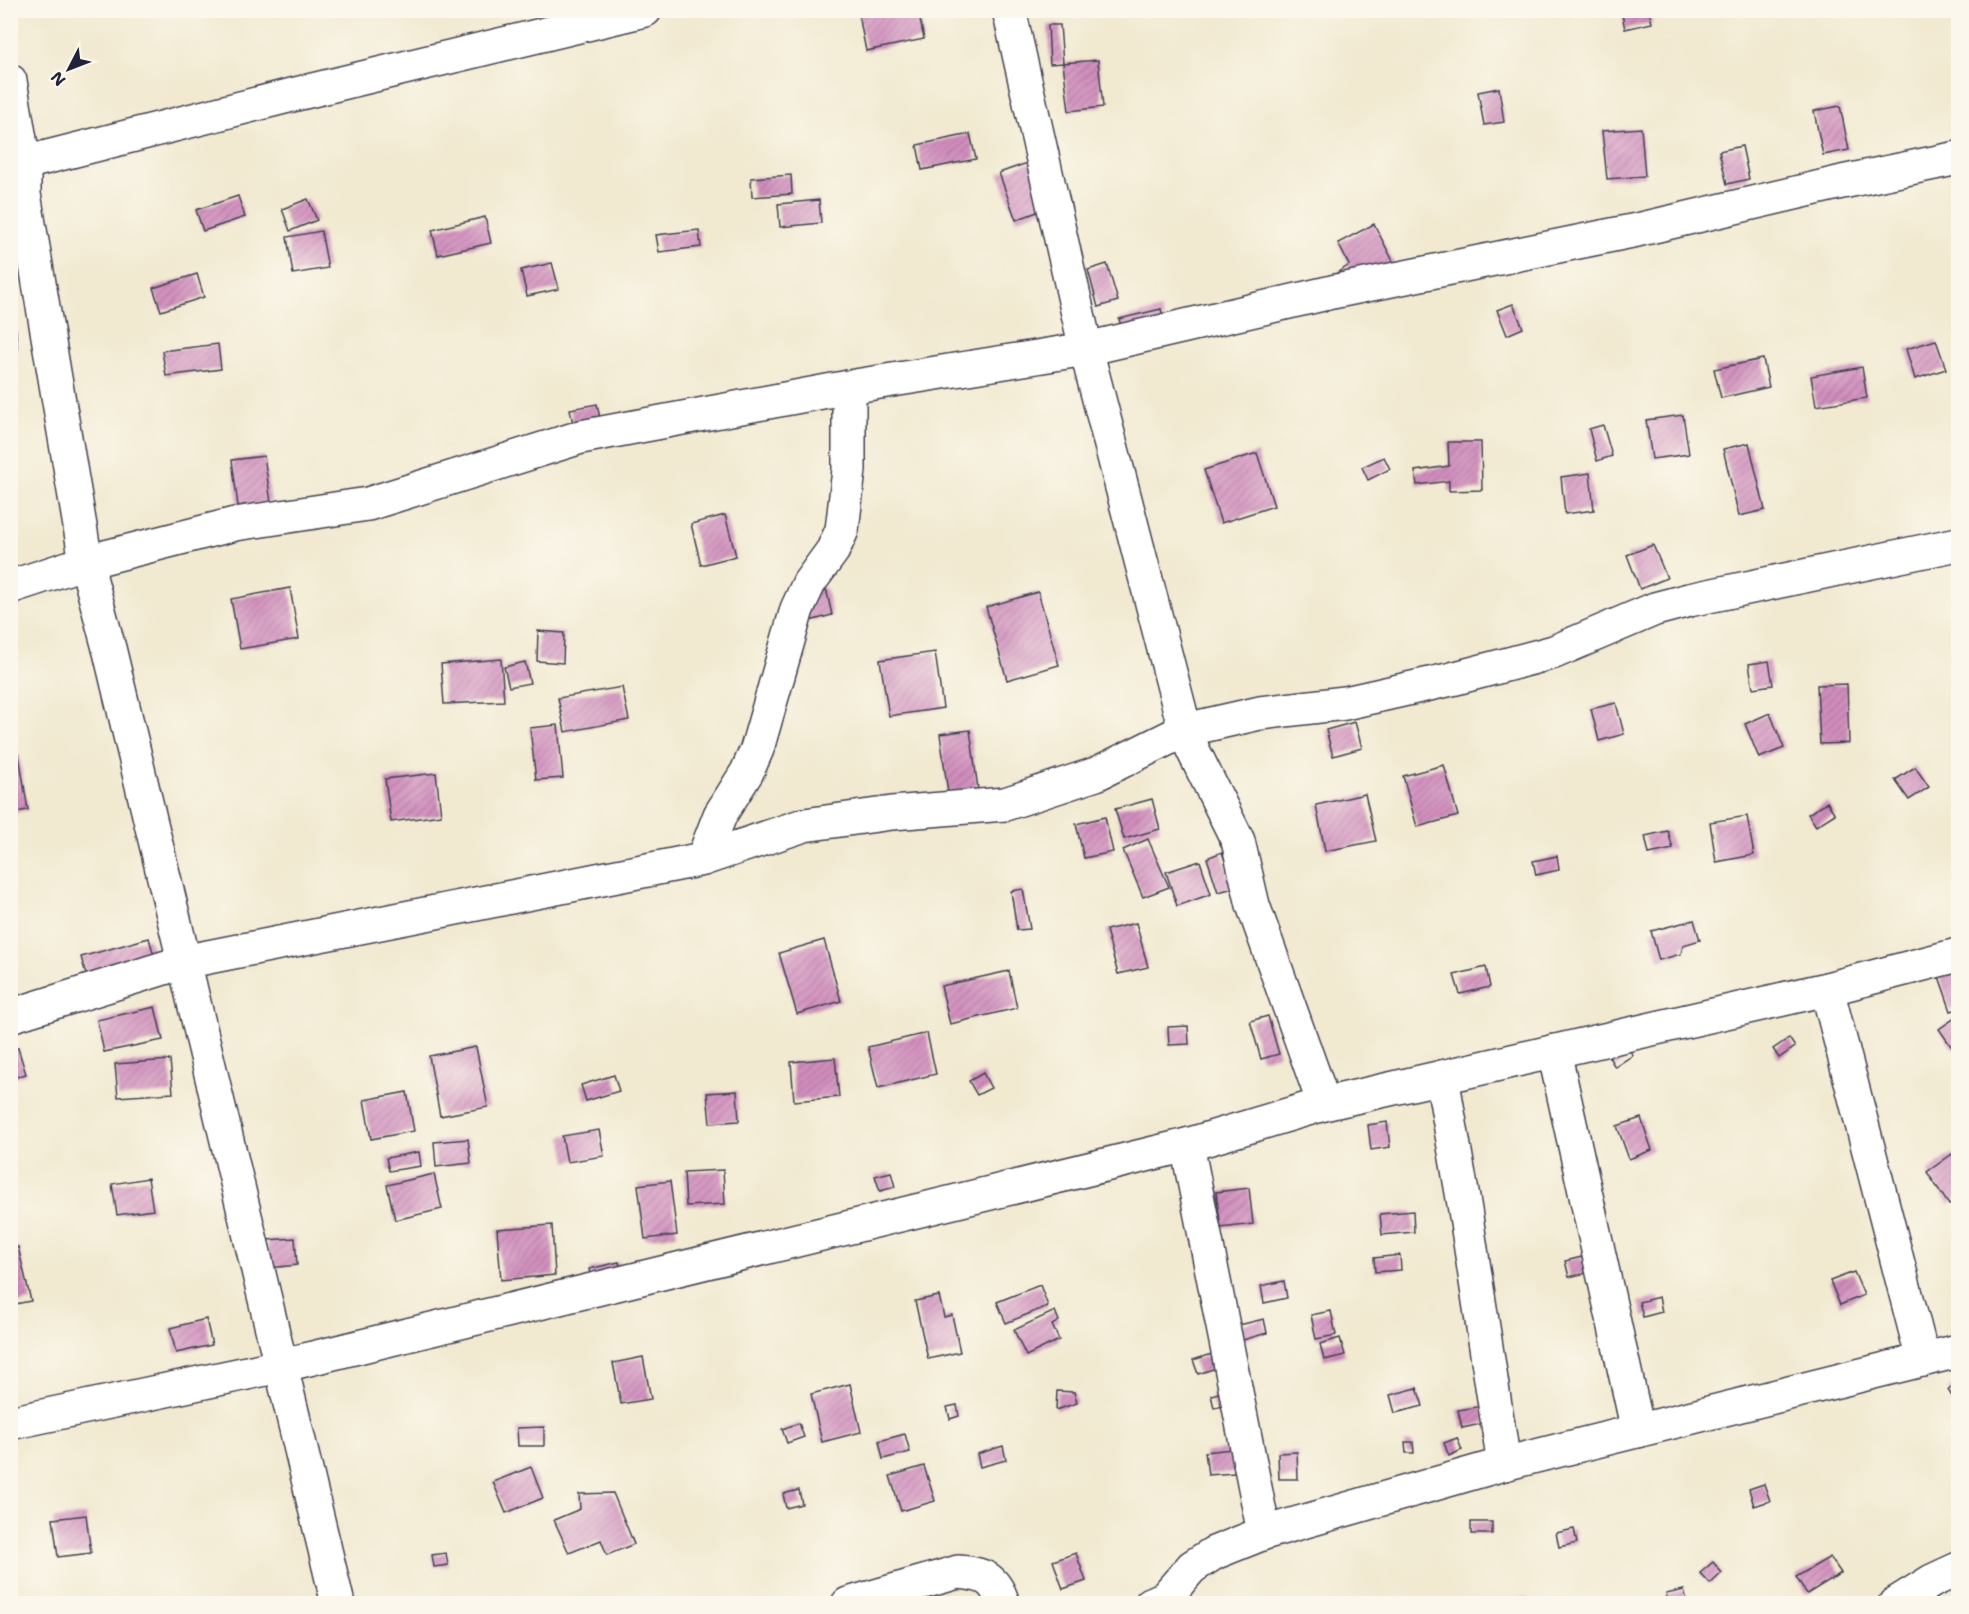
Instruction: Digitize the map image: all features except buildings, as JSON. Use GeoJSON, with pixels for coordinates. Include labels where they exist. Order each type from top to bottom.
{"type":"FeatureCollection","features":[{"type":"Feature","properties":{"kind":"street"},"geometry":{"type":"LineString","coordinates":[[20,184],[296,94],[645,10]]}},
{"type":"Feature","properties":{"kind":"street"},"geometry":{"type":"LineString","coordinates":[[1009,10],[1086,349],[1185,730],[1238,841],[1253,905],[1324,1104]]}},
{"type":"Feature","properties":{"kind":"street"},"geometry":{"type":"LineString","coordinates":[[12,92],[20,184],[86,562],[110,652],[338,1604]]}},
{"type":"Feature","properties":{"kind":"street"},"geometry":{"type":"LineString","coordinates":[[10,587],[86,562],[235,524],[368,504],[581,437],[849,387],[1086,349],[1332,292],[1637,230],[1842,182],[1959,158]]}},
{"type":"Feature","properties":{"kind":"street"},"geometry":{"type":"LineString","coordinates":[[703,859],[720,815],[747,772],[757,749],[797,609],[809,583],[833,550],[842,530],[849,470],[849,387]]}},
{"type":"Feature","properties":{"kind":"street"},"geometry":{"type":"LineString","coordinates":[[10,1016],[183,962],[703,859],[804,825],[892,813],[1005,804],[1096,774],[1185,730],[1260,713],[1345,703],[1452,680],[1554,652],[1655,609],[1757,584],[1959,544]]}},
{"type":"Feature","properties":{"kind":"street"},"geometry":{"type":"LineString","coordinates":[[10,1422],[280,1366],[1187,1145],[1324,1104],[1827,989],[1959,955]]}},
{"type":"Feature","properties":{"kind":"street"},"geometry":{"type":"LineString","coordinates":[[1827,989],[1923,1360]]}},
{"type":"Feature","properties":{"kind":"street"},"geometry":{"type":"LineString","coordinates":[[1554,1051],[1638,1431]]}},
{"type":"Feature","properties":{"kind":"street"},"geometry":{"type":"LineString","coordinates":[[1442,1077],[1504,1464]]}},
{"type":"Feature","properties":{"kind":"street"},"geometry":{"type":"LineString","coordinates":[[1187,1145],[1264,1533]]}},
{"type":"Feature","properties":{"kind":"street"},"geometry":{"type":"LineString","coordinates":[[1151,1604],[1165,1598],[1192,1568],[1214,1553],[1264,1533],[1504,1464],[1959,1351]]}},
{"type":"Feature","properties":{"kind":"street"},"geometry":{"type":"LineString","coordinates":[[1895,1604],[1932,1581],[1959,1569]]}},
{"type":"Feature","properties":{"kind":"street"},"geometry":{"type":"LineString","coordinates":[[848,1604],[957,1572],[987,1577],[1000,1592],[1003,1604]]}}]}
